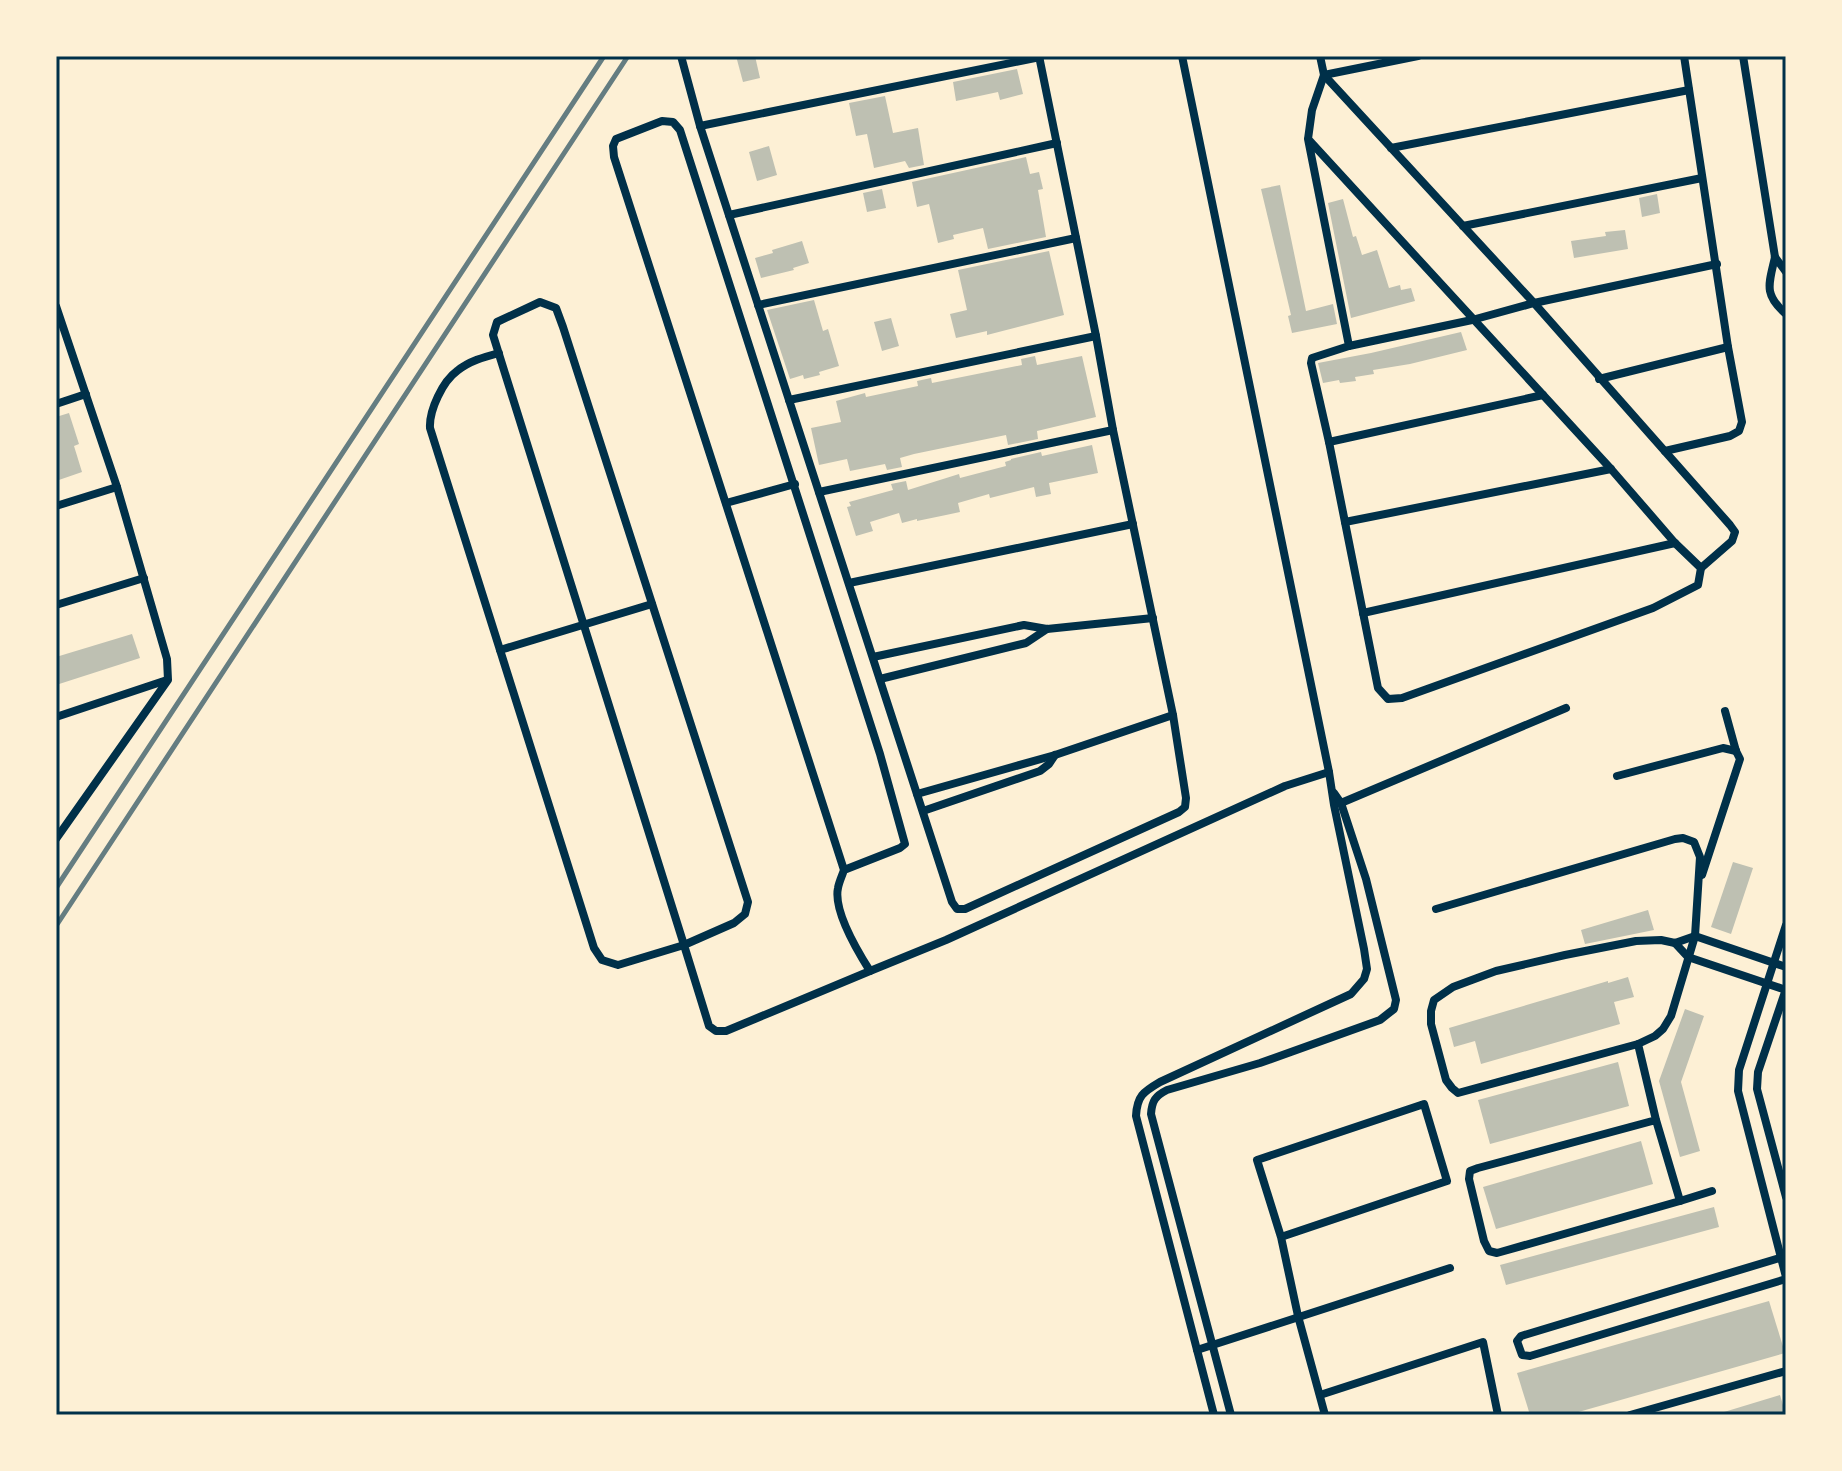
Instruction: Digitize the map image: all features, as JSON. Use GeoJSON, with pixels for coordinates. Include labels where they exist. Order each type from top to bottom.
{"type":"FeatureCollection","features":[{"type":"Feature","properties":{"kind":"street"},"geometry":{"type":"LineString","coordinates":[[681,56],[700,126],[952,902],[957,909],[965,909],[1179,812],[1185,807],[1186,798],[1173,715],[1040,57],[700,126]]}},
{"type":"Feature","properties":{"kind":"street"},"geometry":{"type":"LineString","coordinates":[[1182,56],[1367,969],[1364,979],[1351,994],[1146,1090],[1136,1106],[1136,1116],[1214,1415]]}},
{"type":"Feature","properties":{"kind":"street"},"geometry":{"type":"LineString","coordinates":[[1320,56],[1324,75],[1534,303],[1735,532],[1732,541],[1701,568],[1698,585],[1653,608],[1402,698],[1388,699],[1378,688],[1312,358],[1349,346],[1472,320],[1534,303],[1717,264]]}},
{"type":"Feature","properties":{"kind":"street"},"geometry":{"type":"LineString","coordinates":[[1324,75],[1418,56]]}},
{"type":"Feature","properties":{"kind":"street"},"geometry":{"type":"LineString","coordinates":[[1665,451],[1730,436],[1739,431],[1742,422],[1684,56]]}},
{"type":"Feature","properties":{"kind":"street"},"geometry":{"type":"LineString","coordinates":[[1743,56],[1775,257],[1769,281],[1771,299],[1786,314]]}},
{"type":"Feature","properties":{"kind":"street"},"geometry":{"type":"LineString","coordinates":[[1324,75],[1312,110],[1308,139],[1349,346]]}},
{"type":"Feature","properties":{"kind":"street"},"geometry":{"type":"LineString","coordinates":[[1391,148],[1689,90]]}},
{"type":"Feature","properties":{"kind":"street"},"geometry":{"type":"LineString","coordinates":[[844,870],[905,844],[795,484],[680,130],[673,122],[662,121],[616,139],[614,157],[844,870],[837,891],[842,918],[855,948],[870,971]]}},
{"type":"Feature","properties":{"kind":"street"},"geometry":{"type":"LineString","coordinates":[[1308,139],[1701,568]]}},
{"type":"Feature","properties":{"kind":"street"},"geometry":{"type":"LineString","coordinates":[[729,215],[1057,143]]}},
{"type":"Feature","properties":{"kind":"street"},"geometry":{"type":"LineString","coordinates":[[1463,226],[1702,178]]}},
{"type":"Feature","properties":{"kind":"street"},"geometry":{"type":"LineString","coordinates":[[758,305],[1076,238]]}},
{"type":"Feature","properties":{"kind":"street"},"geometry":{"type":"LineString","coordinates":[[1775,257],[1786,272]]}},
{"type":"Feature","properties":{"kind":"street"},"geometry":{"type":"LineString","coordinates":[[499,353],[472,361],[454,372],[438,396],[429,418],[430,428],[594,948],[602,960],[618,965],[684,945],[734,923],[745,914],[748,902],[556,308],[540,302],[497,322],[493,335],[499,353],[684,945],[709,1026],[716,1031],[726,1031],[946,940],[1285,786],[1329,772]]}},
{"type":"Feature","properties":{"kind":"street"},"geometry":{"type":"LineString","coordinates":[[56,306],[117,487],[167,659],[168,680],[59,827],[56,839]]}},
{"type":"Feature","properties":{"kind":"street"},"geometry":{"type":"LineString","coordinates":[[789,400],[1096,336]]}},
{"type":"Feature","properties":{"kind":"street"},"geometry":{"type":"LineString","coordinates":[[1599,379],[1728,347]]}},
{"type":"Feature","properties":{"kind":"street"},"geometry":{"type":"LineString","coordinates":[[56,404],[86,394]]}},
{"type":"Feature","properties":{"kind":"street"},"geometry":{"type":"LineString","coordinates":[[1329,442],[1543,395]]}},
{"type":"Feature","properties":{"kind":"street"},"geometry":{"type":"LineString","coordinates":[[819,492],[1113,430]]}},
{"type":"Feature","properties":{"kind":"street"},"geometry":{"type":"LineString","coordinates":[[1345,522],[1611,469]]}},
{"type":"Feature","properties":{"kind":"street"},"geometry":{"type":"LineString","coordinates":[[726,503],[795,484]]}},
{"type":"Feature","properties":{"kind":"street"},"geometry":{"type":"LineString","coordinates":[[56,506],[117,487]]}},
{"type":"Feature","properties":{"kind":"street"},"geometry":{"type":"LineString","coordinates":[[849,583],[1133,524]]}},
{"type":"Feature","properties":{"kind":"street"},"geometry":{"type":"LineString","coordinates":[[1363,613],[1675,543]]}},
{"type":"Feature","properties":{"kind":"street"},"geometry":{"type":"LineString","coordinates":[[56,605],[144,578]]}},
{"type":"Feature","properties":{"kind":"street"},"geometry":{"type":"LineString","coordinates":[[500,650],[652,604]]}},
{"type":"Feature","properties":{"kind":"street"},"geometry":{"type":"LineString","coordinates":[[873,657],[1024,625],[1047,629],[1153,618]]}},
{"type":"Feature","properties":{"kind":"street"},"geometry":{"type":"LineString","coordinates":[[880,679],[1026,643],[1047,629]]}},
{"type":"Feature","properties":{"kind":"street"},"geometry":{"type":"LineString","coordinates":[[56,717],[168,680]]}},
{"type":"Feature","properties":{"kind":"street"},"geometry":{"type":"LineString","coordinates":[[1341,803],[1566,708]]}},
{"type":"Feature","properties":{"kind":"street"},"geometry":{"type":"LineString","coordinates":[[1698,887],[1740,759],[1725,711]]}},
{"type":"Feature","properties":{"kind":"street"},"geometry":{"type":"LineString","coordinates":[[917,794],[1055,755],[1173,715]]}},
{"type":"Feature","properties":{"kind":"street"},"geometry":{"type":"LineString","coordinates":[[1617,776],[1723,748],[1736,751]]}},
{"type":"Feature","properties":{"kind":"street"},"geometry":{"type":"LineString","coordinates":[[923,811],[1040,771],[1055,755]]}},
{"type":"Feature","properties":{"kind":"street"},"geometry":{"type":"LineString","coordinates":[[1231,1415],[1151,1114],[1152,1101],[1167,1090],[1380,1020],[1394,1009],[1396,1000],[1366,879],[1341,803],[1333,792]]}},
{"type":"Feature","properties":{"kind":"street"},"geometry":{"type":"LineString","coordinates":[[1436,909],[1683,838],[1694,842],[1700,857],[1695,936],[1671,1016],[1663,1029],[1638,1044],[1458,1093],[1446,1080],[1431,1024],[1434,1000],[1453,987],[1496,971],[1565,955],[1636,941],[1675,943],[1695,936],[1786,967]]}},
{"type":"Feature","properties":{"kind":"street"},"geometry":{"type":"LineString","coordinates":[[1784,1257],[1521,1336],[1517,1341],[1522,1355],[1530,1356],[1786,1278],[1784,1257],[1738,1091],[1739,1070],[1786,925]]}},
{"type":"Feature","properties":{"kind":"street"},"geometry":{"type":"LineString","coordinates":[[1675,943],[1688,957],[1786,990],[1758,1072],[1757,1089],[1786,1197]]}},
{"type":"Feature","properties":{"kind":"street"},"geometry":{"type":"LineString","coordinates":[[1638,1044],[1680,1201]]}},
{"type":"Feature","properties":{"kind":"street"},"geometry":{"type":"LineString","coordinates":[[1281,1237],[1447,1181],[1424,1104],[1257,1160],[1281,1237],[1298,1316],[1325,1415]]}},
{"type":"Feature","properties":{"kind":"street"},"geometry":{"type":"LineString","coordinates":[[1656,1120],[1470,1171],[1469,1179],[1489,1251],[1497,1253],[1712,1191]]}},
{"type":"Feature","properties":{"kind":"street"},"geometry":{"type":"LineString","coordinates":[[1197,1350],[1450,1268]]}},
{"type":"Feature","properties":{"kind":"street"},"geometry":{"type":"LineString","coordinates":[[1320,1395],[1483,1342],[1498,1415]]}},
{"type":"Feature","properties":{"kind":"street"},"geometry":{"type":"LineString","coordinates":[[1630,1415],[1786,1371]]}},
{"type":"Feature","properties":{"kind":"building"},"geometry":{"type":"Polygon","coordinates":[[[736,56],[755,56],[760,78],[743,82],[736,56]]]}},
{"type":"Feature","properties":{"kind":"building"},"geometry":{"type":"Polygon","coordinates":[[[1017,69],[1023,94],[1000,100],[998,92],[956,101],[953,82],[1017,69]]]}},
{"type":"Feature","properties":{"kind":"building"},"geometry":{"type":"Polygon","coordinates":[[[885,96],[893,133],[918,128],[924,165],[909,168],[905,161],[874,168],[867,134],[856,136],[849,103],[885,96]]]}},
{"type":"Feature","properties":{"kind":"building"},"geometry":{"type":"Polygon","coordinates":[[[769,146],[777,175],[757,181],[749,152],[769,146]]]}},
{"type":"Feature","properties":{"kind":"building"},"geometry":{"type":"Polygon","coordinates":[[[1026,157],[1030,174],[1039,172],[1043,189],[1038,190],[1046,237],[988,249],[983,228],[953,235],[954,239],[938,243],[929,204],[917,207],[912,182],[1026,157]]]}},
{"type":"Feature","properties":{"kind":"building"},"geometry":{"type":"Polygon","coordinates":[[[1280,185],[1306,311],[1333,304],[1337,324],[1292,333],[1288,316],[1291,315],[1261,189],[1280,185]]]}},
{"type":"Feature","properties":{"kind":"building"},"geometry":{"type":"Polygon","coordinates":[[[882,189],[886,208],[867,212],[863,193],[882,189]]]}},
{"type":"Feature","properties":{"kind":"building"},"geometry":{"type":"Polygon","coordinates":[[[1657,194],[1660,213],[1642,217],[1639,198],[1657,194]]]}},
{"type":"Feature","properties":{"kind":"building"},"geometry":{"type":"Polygon","coordinates":[[[1343,199],[1353,237],[1356,236],[1362,255],[1377,250],[1389,288],[1400,285],[1401,290],[1411,288],[1415,301],[1351,318],[1328,203],[1343,199]]]}},
{"type":"Feature","properties":{"kind":"building"},"geometry":{"type":"Polygon","coordinates":[[[1625,230],[1628,249],[1574,258],[1571,241],[1625,230]]]}},
{"type":"Feature","properties":{"kind":"building"},"geometry":{"type":"Polygon","coordinates":[[[802,241],[809,263],[761,278],[755,258],[802,241]]]}},
{"type":"Feature","properties":{"kind":"building"},"geometry":{"type":"Polygon","coordinates":[[[1049,251],[1064,315],[987,335],[987,331],[956,338],[950,314],[967,310],[958,270],[1049,251]]]}},
{"type":"Feature","properties":{"kind":"building"},"geometry":{"type":"Polygon","coordinates":[[[814,300],[823,331],[828,329],[839,366],[819,372],[820,375],[790,379],[767,310],[814,300]]]}},
{"type":"Feature","properties":{"kind":"building"},"geometry":{"type":"Polygon","coordinates":[[[891,318],[899,346],[882,351],[874,322],[891,318]]]}},
{"type":"Feature","properties":{"kind":"building"},"geometry":{"type":"Polygon","coordinates":[[[1461,332],[1467,350],[1373,370],[1374,374],[1355,377],[1356,381],[1323,383],[1318,363],[1461,332]]]}},
{"type":"Feature","properties":{"kind":"building"},"geometry":{"type":"Polygon","coordinates":[[[1035,356],[1037,365],[1082,356],[1096,417],[1037,431],[1038,439],[1008,445],[1006,435],[914,454],[900,458],[902,467],[887,470],[885,464],[850,471],[847,459],[819,465],[811,428],[841,422],[836,401],[865,393],[866,397],[918,386],[917,381],[931,378],[932,383],[1022,365],[1021,359],[1035,356]]]}},
{"type":"Feature","properties":{"kind":"building"},"geometry":{"type":"Polygon","coordinates":[[[69,413],[79,444],[74,446],[82,472],[56,481],[56,417],[69,413]]]}},
{"type":"Feature","properties":{"kind":"building"},"geometry":{"type":"Polygon","coordinates":[[[1092,445],[1098,473],[1049,483],[1051,494],[1036,497],[1034,487],[990,498],[989,494],[958,503],[960,512],[902,523],[899,513],[870,522],[873,531],[856,536],[847,507],[851,506],[849,502],[893,490],[891,484],[906,481],[908,490],[959,474],[960,478],[1006,466],[1005,462],[1011,459],[1092,445]]]}},
{"type":"Feature","properties":{"kind":"building"},"geometry":{"type":"Polygon","coordinates":[[[132,634],[140,658],[56,685],[56,657],[132,634]]]}},
{"type":"Feature","properties":{"kind":"building"},"geometry":{"type":"Polygon","coordinates":[[[1733,862],[1753,868],[1731,934],[1711,927],[1733,862]]]}},
{"type":"Feature","properties":{"kind":"building"},"geometry":{"type":"Polygon","coordinates":[[[1648,910],[1654,930],[1585,944],[1581,930],[1648,910]]]}},
{"type":"Feature","properties":{"kind":"building"},"geometry":{"type":"Polygon","coordinates":[[[1628,977],[1634,997],[1614,1002],[1620,1024],[1481,1064],[1475,1041],[1454,1047],[1449,1028],[1628,977]]]}},
{"type":"Feature","properties":{"kind":"building"},"geometry":{"type":"Polygon","coordinates":[[[1685,1009],[1704,1016],[1681,1082],[1700,1151],[1680,1157],[1659,1081],[1685,1009]]]}},
{"type":"Feature","properties":{"kind":"building"},"geometry":{"type":"Polygon","coordinates":[[[1618,1062],[1629,1106],[1490,1144],[1478,1100],[1618,1062]]]}},
{"type":"Feature","properties":{"kind":"building"},"geometry":{"type":"Polygon","coordinates":[[[1641,1141],[1653,1184],[1496,1229],[1483,1187],[1641,1141]]]}},
{"type":"Feature","properties":{"kind":"building"},"geometry":{"type":"Polygon","coordinates":[[[1714,1207],[1719,1227],[1506,1285],[1500,1265],[1714,1207]]]}},
{"type":"Feature","properties":{"kind":"building"},"geometry":{"type":"Polygon","coordinates":[[[1769,1301],[1785,1353],[1568,1415],[1530,1415],[1517,1373],[1769,1301]]]}},
{"type":"Feature","properties":{"kind":"building"},"geometry":{"type":"Polygon","coordinates":[[[1780,1395],[1786,1415],[1724,1415],[1724,1412],[1780,1395]]]}},
{"type":"Feature","properties":{"kind":"railway"},"geometry":{"type":"LineString","coordinates":[[56,888],[604,56]]}},
{"type":"Feature","properties":{"kind":"railway"},"geometry":{"type":"LineString","coordinates":[[56,926],[628,56]]}}]}
